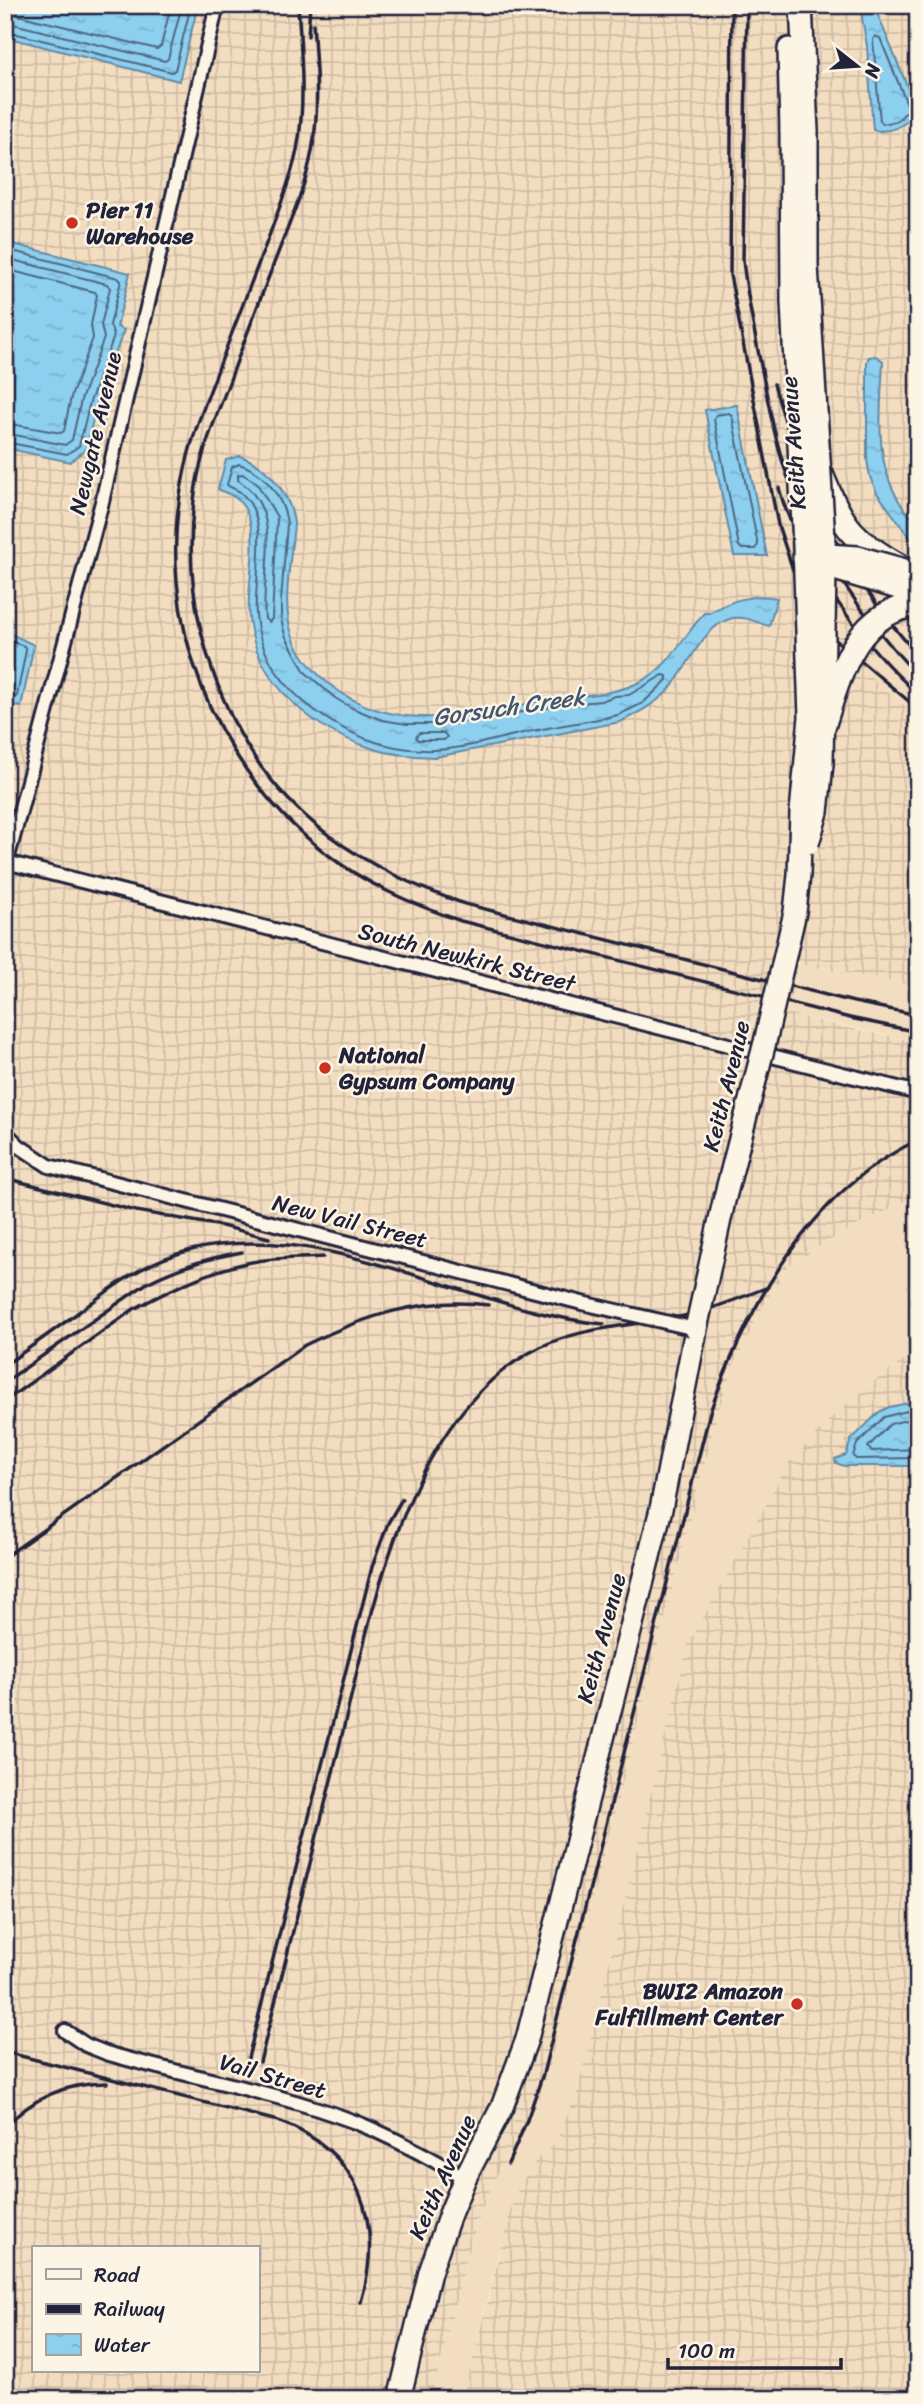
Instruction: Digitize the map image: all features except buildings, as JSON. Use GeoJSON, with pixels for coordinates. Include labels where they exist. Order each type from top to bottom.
{"type":"FeatureCollection","features":[{"type":"Feature","properties":{"kind":"highway"},"geometry":{"type":"LineString","coordinates":[[821,474],[837,513],[845,525],[879,555],[916,580]]}},
{"type":"Feature","properties":{"kind":"highway"},"geometry":{"type":"LineString","coordinates":[[818,560],[858,558],[916,580]]}},
{"type":"Feature","properties":{"kind":"highway"},"geometry":{"type":"LineString","coordinates":[[823,727],[840,673],[859,637],[891,611],[918,605]]}},
{"type":"Feature","properties":{"kind":"main road","name":"Keith Avenue"},"geometry":{"type":"LineString","coordinates":[[399,2399],[430,2272],[465,2178],[502,2108],[527,2039],[670,1468],[724,1201],[795,912],[810,717],[821,474],[799,131],[788,5]]}},
{"type":"Feature","properties":{"kind":"main road","name":"Keith Avenue"},"geometry":{"type":"LineString","coordinates":[[799,875],[817,811],[823,727],[818,560],[792,302],[801,5]]}},
{"type":"Feature","properties":{"kind":"street","name":"Newgate Avenue"},"geometry":{"type":"LineString","coordinates":[[6,866],[102,502],[218,5]]}},
{"type":"Feature","properties":{"kind":"street","name":"South Newkirk Street"},"geometry":{"type":"LineString","coordinates":[[6,866],[918,1093]]}},
{"type":"Feature","properties":{"kind":"street","name":"Keith Avenue"},"geometry":{"type":"LineString","coordinates":[[705,1274],[735,1142],[759,1053]]}},
{"type":"Feature","properties":{"kind":"street","name":"New Vail Street"},"geometry":{"type":"LineString","coordinates":[[5,1132],[19,1146],[49,1166],[582,1303],[696,1329]]}},
{"type":"Feature","properties":{"kind":"street","name":"Vail Street"},"geometry":{"type":"LineString","coordinates":[[65,2031],[86,2045],[106,2053],[296,2103],[355,2122],[465,2178]]}},
{"type":"Feature","properties":{"kind":"shaded area"},"geometry":{"type":"Polygon","coordinates":[[[198,5],[863,5],[873,130],[915,105],[872,5],[918,5],[918,520],[907,514],[893,490],[884,466],[880,442],[870,477],[877,493],[918,546],[918,643],[884,605],[867,674],[918,717],[918,987],[799,964],[787,1013],[918,1042],[918,1194],[839,1235],[789,1265],[764,1304],[733,1367],[718,1412],[547,2075],[531,2118],[495,2179],[481,2212],[431,2399],[5,2399],[5,703],[21,707],[29,641],[5,631],[5,448],[70,462],[84,451],[93,426],[96,405],[123,330],[117,328],[130,274],[5,242],[5,37],[178,81],[198,5]]]}},
{"type":"Feature","properties":{"kind":"shaded area"},"geometry":{"type":"Polygon","coordinates":[[[884,605],[918,643],[918,717],[867,675],[884,605]]]}},
{"type":"Feature","properties":{"kind":"shaded area"},"geometry":{"type":"Polygon","coordinates":[[[799,964],[918,987],[918,1042],[787,1013],[799,964]]]}},
{"type":"Feature","properties":{"kind":"shaded area"},"geometry":{"type":"Polygon","coordinates":[[[918,1194],[918,1352],[882,1375],[838,1412],[789,1463],[568,2116],[555,2145],[537,2159],[497,2258],[462,2399],[431,2399],[481,2212],[495,2179],[531,2118],[547,2075],[718,1412],[733,1367],[764,1304],[789,1265],[839,1235],[918,1194]]]}},
{"type":"Feature","properties":{"kind":"shaded area","name":"BWI2 Amazon Fulfillment Center"},"geometry":{"type":"Polygon","coordinates":[[[918,1352],[918,2399],[462,2399],[513,2201],[537,2159],[555,2144],[577,2092],[688,1645],[789,1463],[837,1412],[882,1375],[918,1352]]]}},
{"type":"Feature","properties":{"kind":"water"},"geometry":{"type":"Polygon","coordinates":[[[5,5],[198,5],[179,81],[5,37],[5,5]]]}},
{"type":"Feature","properties":{"kind":"water"},"geometry":{"type":"Polygon","coordinates":[[[863,5],[872,5],[875,8],[915,105],[914,116],[890,130],[873,130],[863,5]]]}},
{"type":"Feature","properties":{"kind":"water"},"geometry":{"type":"Polygon","coordinates":[[[5,242],[130,273],[117,327],[124,330],[96,405],[87,447],[70,462],[5,448],[5,242]]]}},
{"type":"Feature","properties":{"kind":"water"},"geometry":{"type":"Polygon","coordinates":[[[876,356],[883,361],[880,433],[885,468],[903,507],[909,515],[918,520],[918,546],[877,493],[870,477],[867,460],[867,362],[869,357],[876,356]]]}},
{"type":"Feature","properties":{"kind":"water"},"geometry":{"type":"Polygon","coordinates":[[[737,405],[767,556],[734,556],[705,410],[737,405]]]}},
{"type":"Feature","properties":{"kind":"water","name":"Gorsuch Creek"},"geometry":{"type":"Polygon","coordinates":[[[240,456],[260,466],[276,482],[292,512],[294,523],[287,608],[298,649],[312,668],[329,684],[354,700],[380,711],[407,716],[462,715],[606,693],[629,687],[651,676],[660,668],[704,613],[742,599],[777,598],[769,626],[743,618],[722,622],[704,639],[666,693],[620,722],[435,757],[395,754],[371,748],[349,740],[309,716],[275,683],[263,663],[254,642],[249,618],[251,524],[246,510],[237,499],[218,489],[226,460],[240,456]]]}},
{"type":"Feature","properties":{"kind":"water"},"geometry":{"type":"Polygon","coordinates":[[[5,631],[34,645],[21,707],[5,703],[5,631]]]}},
{"type":"Feature","properties":{"kind":"water"},"geometry":{"type":"Polygon","coordinates":[[[918,1401],[918,1466],[844,1466],[836,1463],[835,1459],[846,1455],[851,1440],[879,1412],[918,1401]]]}},
{"type":"Feature","properties":{"kind":"railway"},"geometry":{"type":"LineString","coordinates":[[298,5],[302,96],[300,132],[294,161],[281,204],[194,436],[183,479],[176,531],[177,583],[186,635],[201,684],[223,732],[251,776],[284,816],[339,863],[407,900],[461,921],[850,1018],[918,1032]]}},
{"type":"Feature","properties":{"kind":"railway"},"geometry":{"type":"LineString","coordinates":[[308,36],[310,5]]}},
{"type":"Feature","properties":{"kind":"railway"},"geometry":{"type":"LineString","coordinates":[[732,5],[730,275],[778,525],[798,585],[831,636],[918,709]]}},
{"type":"Feature","properties":{"kind":"railway"},"geometry":{"type":"LineString","coordinates":[[747,5],[743,260],[751,316],[776,436],[798,502],[826,556],[860,607],[918,676]]}},
{"type":"Feature","properties":{"kind":"railway"},"geometry":{"type":"LineString","coordinates":[[313,24],[317,103],[309,166],[206,445],[192,516],[192,576],[202,634],[220,690],[252,753],[300,811],[329,835],[393,875],[428,890],[465,904],[854,1002],[918,1015]]}},
{"type":"Feature","properties":{"kind":"railway"},"geometry":{"type":"LineString","coordinates":[[774,384],[798,458],[830,528],[869,594],[918,655]]}},
{"type":"Feature","properties":{"kind":"railway"},"geometry":{"type":"LineString","coordinates":[[779,488],[801,542],[835,599],[877,652],[918,694]]}},
{"type":"Feature","properties":{"kind":"railway"},"geometry":{"type":"LineString","coordinates":[[508,2164],[543,2074],[710,1412],[725,1372],[764,1293],[815,1220],[846,1189],[880,1162],[918,1140]]}},
{"type":"Feature","properties":{"kind":"railway"},"geometry":{"type":"LineString","coordinates":[[5,1178],[136,1211],[222,1226],[269,1238]]}},
{"type":"Feature","properties":{"kind":"railway"},"geometry":{"type":"LineString","coordinates":[[5,1365],[140,1270],[195,1249],[253,1243],[312,1249],[371,1262],[548,1315],[604,1324]]}},
{"type":"Feature","properties":{"kind":"railway"},"geometry":{"type":"LineString","coordinates":[[5,1382],[147,1283],[193,1264],[242,1252]]}},
{"type":"Feature","properties":{"kind":"railway"},"geometry":{"type":"LineString","coordinates":[[5,1401],[134,1309],[184,1284],[255,1261],[323,1257]]}},
{"type":"Feature","properties":{"kind":"railway"},"geometry":{"type":"LineString","coordinates":[[260,2062],[376,1598],[395,1538],[419,1482],[448,1431],[484,1387],[529,1353],[548,1344],[588,1331],[693,1314],[768,1287]]}},
{"type":"Feature","properties":{"kind":"railway"},"geometry":{"type":"LineString","coordinates":[[5,1557],[305,1345],[371,1318],[416,1306],[464,1303],[488,1305]]}},
{"type":"Feature","properties":{"kind":"railway"},"geometry":{"type":"LineString","coordinates":[[248,2058],[372,1567],[388,1523],[402,1499]]}},
{"type":"Feature","properties":{"kind":"railway"},"geometry":{"type":"LineString","coordinates":[[5,2052],[278,2121],[306,2134],[329,2151],[347,2170],[367,2217],[369,2244],[361,2302]]}},
{"type":"Feature","properties":{"kind":"railway"},"geometry":{"type":"LineString","coordinates":[[5,2127],[27,2107],[52,2094],[78,2086],[107,2083]]}},
{"type":"Feature","properties":{"kind":"place","name":"Pier 11 Warehouse"},"geometry":{"type":"Point","coordinates":[72,223]}},
{"type":"Feature","properties":{"kind":"place","name":"National Gypsum Company"},"geometry":{"type":"Point","coordinates":[325,1068]}},
{"type":"Feature","properties":{"kind":"place","name":"BWI2 Amazon Fulfillment Center"},"geometry":{"type":"Point","coordinates":[797,2004]}}]}
